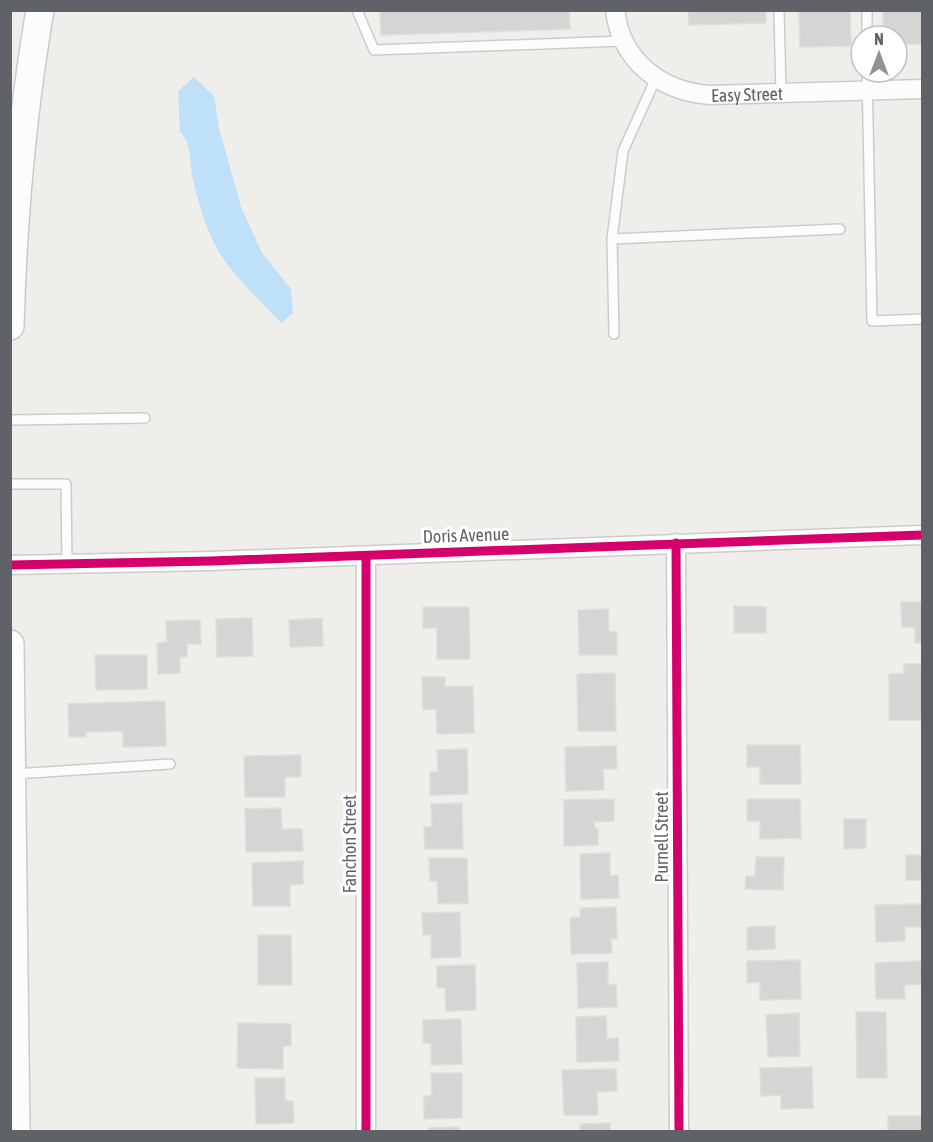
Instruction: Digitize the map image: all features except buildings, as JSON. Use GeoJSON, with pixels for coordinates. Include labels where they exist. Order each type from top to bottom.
{"type":"FeatureCollection","features":[{"type":"Feature","properties":{"kind":"main road"},"geometry":{"type":"LineString","coordinates":[[10,326],[11,232],[40,10]]}},
{"type":"Feature","properties":{"kind":"main road"},"geometry":{"type":"LineString","coordinates":[[10,644],[16,1131]]}},
{"type":"Feature","properties":{"kind":"street","name":"Easy Street"},"geometry":{"type":"LineString","coordinates":[[615,10],[624,41],[642,69],[684,92],[698,94],[782,93],[922,89]]}},
{"type":"Feature","properties":{"kind":"street","name":"Doris Avenue"},"geometry":{"type":"LineString","coordinates":[[10,565],[366,556],[922,535]]}},
{"type":"Feature","properties":{"kind":"street","name":"Purnell Street"},"geometry":{"type":"LineString","coordinates":[[676,543],[679,1131]]}},
{"type":"Feature","properties":{"kind":"street","name":"Fanchon Street"},"geometry":{"type":"LineString","coordinates":[[366,556],[366,1131]]}},
{"type":"Feature","properties":{"kind":"lane"},"geometry":{"type":"LineString","coordinates":[[357,10],[374,50],[624,41]]}},
{"type":"Feature","properties":{"kind":"lane"},"geometry":{"type":"LineString","coordinates":[[779,10],[782,93]]}},
{"type":"Feature","properties":{"kind":"lane"},"geometry":{"type":"LineString","coordinates":[[614,334],[612,238],[623,151],[656,78]]}},
{"type":"Feature","properties":{"kind":"lane"},"geometry":{"type":"LineString","coordinates":[[868,84],[872,321],[922,319]]}},
{"type":"Feature","properties":{"kind":"lane"},"geometry":{"type":"LineString","coordinates":[[612,238],[840,229]]}},
{"type":"Feature","properties":{"kind":"lane"},"geometry":{"type":"LineString","coordinates":[[10,420],[145,418]]}},
{"type":"Feature","properties":{"kind":"lane"},"geometry":{"type":"LineString","coordinates":[[10,483],[66,484],[67,564]]}},
{"type":"Feature","properties":{"kind":"lane"},"geometry":{"type":"LineString","coordinates":[[12,774],[170,764]]}},
{"type":"Feature","properties":{"kind":"water"},"geometry":{"type":"Polygon","coordinates":[[[194,77],[214,96],[219,128],[241,207],[262,253],[291,289],[293,313],[281,323],[228,266],[215,245],[205,221],[193,180],[189,148],[180,132],[178,91],[194,77]]]}},
{"type":"Feature","properties":{"kind":"cycle path"},"geometry":{"type":"LineString","coordinates":[[10,565],[211,561],[922,535]]}},
{"type":"Feature","properties":{"kind":"cycle path"},"geometry":{"type":"LineString","coordinates":[[676,543],[679,1132]]}},
{"type":"Feature","properties":{"kind":"cycle path"},"geometry":{"type":"LineString","coordinates":[[366,556],[366,1132]]}}]}
